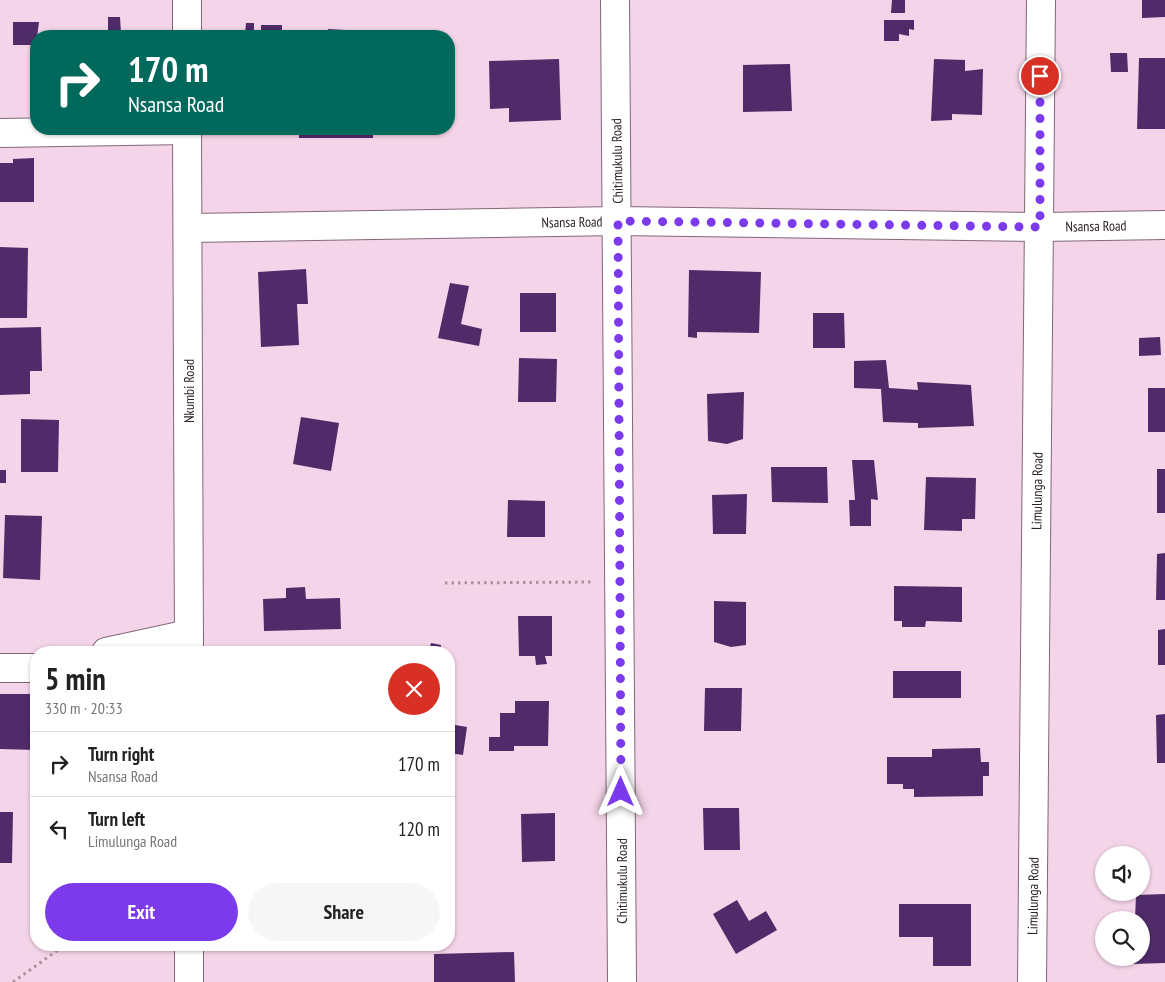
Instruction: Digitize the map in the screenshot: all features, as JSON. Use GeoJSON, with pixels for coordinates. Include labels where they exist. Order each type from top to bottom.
{"type":"FeatureCollection","features":[{"type":"Feature","properties":{"kind":"street"},"geometry":{"type":"LineString","coordinates":[[187,0],[187,30]]}},
{"type":"Feature","properties":{"kind":"street","name":"Chitimukulu Road"},"geometry":{"type":"LineString","coordinates":[[615,0],[622,982]]}},
{"type":"Feature","properties":{"kind":"street","name":"Limulunga Road"},"geometry":{"type":"LineString","coordinates":[[1032,982],[1041,0]]}},
{"type":"Feature","properties":{"kind":"street"},"geometry":{"type":"LineString","coordinates":[[0,133],[30,132]]}},
{"type":"Feature","properties":{"kind":"street","name":"Nkumbi Road"},"geometry":{"type":"LineString","coordinates":[[187,135],[189,643]]}},
{"type":"Feature","properties":{"kind":"street","name":"Nsansa Road"},"geometry":{"type":"LineString","coordinates":[[188,228],[618,221],[1040,227],[1165,225]]}},
{"type":"Feature","properties":{"kind":"street"},"geometry":{"type":"LineString","coordinates":[[161,646],[189,643]]}},
{"type":"Feature","properties":{"kind":"street"},"geometry":{"type":"LineString","coordinates":[[0,668],[30,668]]}},
{"type":"Feature","properties":{"kind":"street"},"geometry":{"type":"LineString","coordinates":[[189,951],[189,982]]}},
{"type":"Feature","properties":{"kind":"path"},"geometry":{"type":"LineString","coordinates":[[445,583],[620,582]]}},
{"type":"Feature","properties":{"kind":"path"},"geometry":{"type":"LineString","coordinates":[[13,982],[57,951]]}},
{"type":"Feature","properties":{"kind":"building"},"geometry":{"type":"Polygon","coordinates":[[[892,0],[905,0],[905,13],[891,13],[892,0]]]}},
{"type":"Feature","properties":{"kind":"building"},"geometry":{"type":"Polygon","coordinates":[[[1142,0],[1165,0],[1165,17],[1142,18],[1142,0]]]}},
{"type":"Feature","properties":{"kind":"building"},"geometry":{"type":"Polygon","coordinates":[[[108,17],[120,17],[121,30],[108,30],[108,17]]]}},
{"type":"Feature","properties":{"kind":"building"},"geometry":{"type":"Polygon","coordinates":[[[884,20],[914,20],[914,30],[909,29],[909,36],[899,34],[899,41],[884,41],[884,20]]]}},
{"type":"Feature","properties":{"kind":"building"},"geometry":{"type":"Polygon","coordinates":[[[13,22],[39,22],[38,30],[30,30],[30,45],[13,45],[13,22]]]}},
{"type":"Feature","properties":{"kind":"building"},"geometry":{"type":"Polygon","coordinates":[[[246,23],[254,23],[254,30],[245,30],[246,23]]]}},
{"type":"Feature","properties":{"kind":"building"},"geometry":{"type":"Polygon","coordinates":[[[261,25],[282,25],[282,30],[261,30],[261,25]]]}},
{"type":"Feature","properties":{"kind":"building"},"geometry":{"type":"Polygon","coordinates":[[[1110,53],[1127,53],[1128,72],[1111,72],[1110,53]]]}},
{"type":"Feature","properties":{"kind":"building"},"geometry":{"type":"Polygon","coordinates":[[[1139,58],[1165,58],[1165,129],[1137,129],[1139,58]]]}},
{"type":"Feature","properties":{"kind":"building"},"geometry":{"type":"Polygon","coordinates":[[[559,59],[561,120],[509,122],[509,108],[490,109],[489,61],[559,59]]]}},
{"type":"Feature","properties":{"kind":"building"},"geometry":{"type":"Polygon","coordinates":[[[934,59],[965,60],[965,71],[983,69],[982,115],[952,114],[952,120],[931,121],[934,59]]]}},
{"type":"Feature","properties":{"kind":"building"},"geometry":{"type":"Polygon","coordinates":[[[790,64],[792,111],[743,112],[743,65],[790,64]]]}},
{"type":"Feature","properties":{"kind":"building"},"geometry":{"type":"Polygon","coordinates":[[[299,135],[373,135],[373,138],[299,138],[299,135]]]}},
{"type":"Feature","properties":{"kind":"building"},"geometry":{"type":"Polygon","coordinates":[[[34,158],[34,202],[0,202],[0,163],[13,163],[13,159],[34,158]]]}},
{"type":"Feature","properties":{"kind":"building"},"geometry":{"type":"Polygon","coordinates":[[[0,247],[28,248],[27,318],[0,318],[0,247]]]}},
{"type":"Feature","properties":{"kind":"building"},"geometry":{"type":"Polygon","coordinates":[[[306,269],[308,304],[297,304],[299,345],[261,347],[258,272],[306,269]]]}},
{"type":"Feature","properties":{"kind":"building"},"geometry":{"type":"Polygon","coordinates":[[[689,270],[761,272],[759,333],[697,332],[697,338],[688,337],[689,270]]]}},
{"type":"Feature","properties":{"kind":"building"},"geometry":{"type":"Polygon","coordinates":[[[450,283],[469,286],[461,324],[482,329],[479,346],[438,338],[450,283]]]}},
{"type":"Feature","properties":{"kind":"building"},"geometry":{"type":"Polygon","coordinates":[[[520,293],[556,293],[556,332],[520,332],[520,293]]]}},
{"type":"Feature","properties":{"kind":"building"},"geometry":{"type":"Polygon","coordinates":[[[813,313],[844,313],[845,348],[813,348],[813,313]]]}},
{"type":"Feature","properties":{"kind":"building"},"geometry":{"type":"Polygon","coordinates":[[[41,327],[42,371],[30,371],[30,394],[0,395],[0,328],[41,327]]]}},
{"type":"Feature","properties":{"kind":"building"},"geometry":{"type":"Polygon","coordinates":[[[1160,337],[1161,355],[1139,356],[1139,338],[1160,337]]]}},
{"type":"Feature","properties":{"kind":"building"},"geometry":{"type":"Polygon","coordinates":[[[519,358],[557,359],[556,402],[518,402],[519,358]]]}},
{"type":"Feature","properties":{"kind":"building"},"geometry":{"type":"Polygon","coordinates":[[[886,360],[889,388],[918,390],[917,382],[971,385],[974,426],[918,428],[918,423],[883,422],[881,389],[854,388],[854,361],[886,360]]]}},
{"type":"Feature","properties":{"kind":"building"},"geometry":{"type":"Polygon","coordinates":[[[1148,388],[1165,388],[1165,432],[1148,432],[1148,388]]]}},
{"type":"Feature","properties":{"kind":"building"},"geometry":{"type":"Polygon","coordinates":[[[744,392],[743,439],[727,444],[708,441],[707,394],[744,392]]]}},
{"type":"Feature","properties":{"kind":"building"},"geometry":{"type":"Polygon","coordinates":[[[301,417],[339,423],[331,471],[293,464],[301,417]]]}},
{"type":"Feature","properties":{"kind":"building"},"geometry":{"type":"Polygon","coordinates":[[[21,419],[59,420],[58,472],[21,472],[21,419]]]}},
{"type":"Feature","properties":{"kind":"building"},"geometry":{"type":"Polygon","coordinates":[[[852,460],[874,460],[878,500],[871,499],[871,526],[850,526],[849,500],[855,500],[852,460]]]}},
{"type":"Feature","properties":{"kind":"building"},"geometry":{"type":"Polygon","coordinates":[[[771,467],[827,467],[828,503],[772,502],[771,467]]]}},
{"type":"Feature","properties":{"kind":"building"},"geometry":{"type":"Polygon","coordinates":[[[1157,469],[1165,469],[1165,513],[1157,513],[1157,469]]]}},
{"type":"Feature","properties":{"kind":"building"},"geometry":{"type":"Polygon","coordinates":[[[0,470],[6,470],[6,483],[0,483],[0,470]]]}},
{"type":"Feature","properties":{"kind":"building"},"geometry":{"type":"Polygon","coordinates":[[[926,477],[976,478],[975,519],[962,519],[962,531],[924,530],[926,477]]]}},
{"type":"Feature","properties":{"kind":"building"},"geometry":{"type":"Polygon","coordinates":[[[747,494],[746,534],[713,534],[712,495],[747,494]]]}},
{"type":"Feature","properties":{"kind":"building"},"geometry":{"type":"Polygon","coordinates":[[[508,500],[545,501],[545,537],[507,537],[508,500]]]}},
{"type":"Feature","properties":{"kind":"building"},"geometry":{"type":"Polygon","coordinates":[[[5,515],[42,516],[40,580],[3,578],[5,515]]]}},
{"type":"Feature","properties":{"kind":"building"},"geometry":{"type":"Polygon","coordinates":[[[1165,553],[1165,600],[1156,600],[1157,554],[1165,553]]]}},
{"type":"Feature","properties":{"kind":"building"},"geometry":{"type":"Polygon","coordinates":[[[894,586],[962,587],[962,622],[926,621],[925,627],[902,627],[902,621],[894,621],[894,586]]]}},
{"type":"Feature","properties":{"kind":"building"},"geometry":{"type":"Polygon","coordinates":[[[305,587],[306,599],[340,598],[341,629],[264,631],[263,599],[286,598],[286,588],[305,587]]]}},
{"type":"Feature","properties":{"kind":"building"},"geometry":{"type":"Polygon","coordinates":[[[714,601],[746,602],[746,645],[731,647],[714,642],[714,601]]]}},
{"type":"Feature","properties":{"kind":"building"},"geometry":{"type":"Polygon","coordinates":[[[518,616],[552,616],[552,656],[545,656],[547,664],[536,665],[535,656],[519,656],[518,616]]]}},
{"type":"Feature","properties":{"kind":"building"},"geometry":{"type":"Polygon","coordinates":[[[1165,629],[1165,665],[1158,665],[1158,630],[1165,629]]]}},
{"type":"Feature","properties":{"kind":"building"},"geometry":{"type":"Polygon","coordinates":[[[431,643],[441,645],[441,646],[430,646],[431,643]]]}},
{"type":"Feature","properties":{"kind":"building"},"geometry":{"type":"Polygon","coordinates":[[[893,671],[961,671],[961,698],[893,698],[893,671]]]}},
{"type":"Feature","properties":{"kind":"building"},"geometry":{"type":"Polygon","coordinates":[[[705,688],[742,688],[741,731],[704,731],[705,688]]]}},
{"type":"Feature","properties":{"kind":"building"},"geometry":{"type":"Polygon","coordinates":[[[0,694],[30,694],[30,750],[0,749],[0,694]]]}},
{"type":"Feature","properties":{"kind":"building"},"geometry":{"type":"Polygon","coordinates":[[[515,701],[549,701],[548,746],[514,746],[514,751],[489,751],[489,737],[500,737],[500,713],[515,713],[515,701]]]}},
{"type":"Feature","properties":{"kind":"building"},"geometry":{"type":"Polygon","coordinates":[[[1165,714],[1165,763],[1157,763],[1156,715],[1165,714]]]}},
{"type":"Feature","properties":{"kind":"building"},"geometry":{"type":"Polygon","coordinates":[[[455,725],[467,727],[463,755],[455,754],[455,725]]]}},
{"type":"Feature","properties":{"kind":"building"},"geometry":{"type":"Polygon","coordinates":[[[980,748],[981,762],[989,762],[989,776],[983,776],[983,796],[914,797],[914,789],[903,789],[903,784],[887,784],[887,757],[932,757],[932,749],[980,748]]]}},
{"type":"Feature","properties":{"kind":"building"},"geometry":{"type":"Polygon","coordinates":[[[703,808],[739,808],[740,850],[704,850],[703,808]]]}},
{"type":"Feature","properties":{"kind":"building"},"geometry":{"type":"Polygon","coordinates":[[[0,812],[13,812],[12,863],[0,863],[0,812]]]}},
{"type":"Feature","properties":{"kind":"building"},"geometry":{"type":"Polygon","coordinates":[[[555,813],[555,861],[522,862],[521,814],[555,813]]]}},
{"type":"Feature","properties":{"kind":"building"},"geometry":{"type":"Polygon","coordinates":[[[1165,894],[1165,963],[1150,963],[1150,911],[1135,911],[1136,901],[1150,901],[1150,895],[1165,894]]]}},
{"type":"Feature","properties":{"kind":"building"},"geometry":{"type":"Polygon","coordinates":[[[737,900],[749,921],[766,911],[777,930],[736,954],[713,914],[737,900]]]}},
{"type":"Feature","properties":{"kind":"building"},"geometry":{"type":"Polygon","coordinates":[[[899,904],[971,904],[971,966],[933,966],[933,937],[899,937],[899,904]]]}},
{"type":"Feature","properties":{"kind":"building"},"geometry":{"type":"Polygon","coordinates":[[[514,952],[515,982],[434,982],[434,954],[514,952]]]}},
{"type":"Feature","properties":{"kind":"route"},"geometry":{"type":"LineString","coordinates":[[621,792],[618,221],[1040,227],[1040,76]]}}]}
